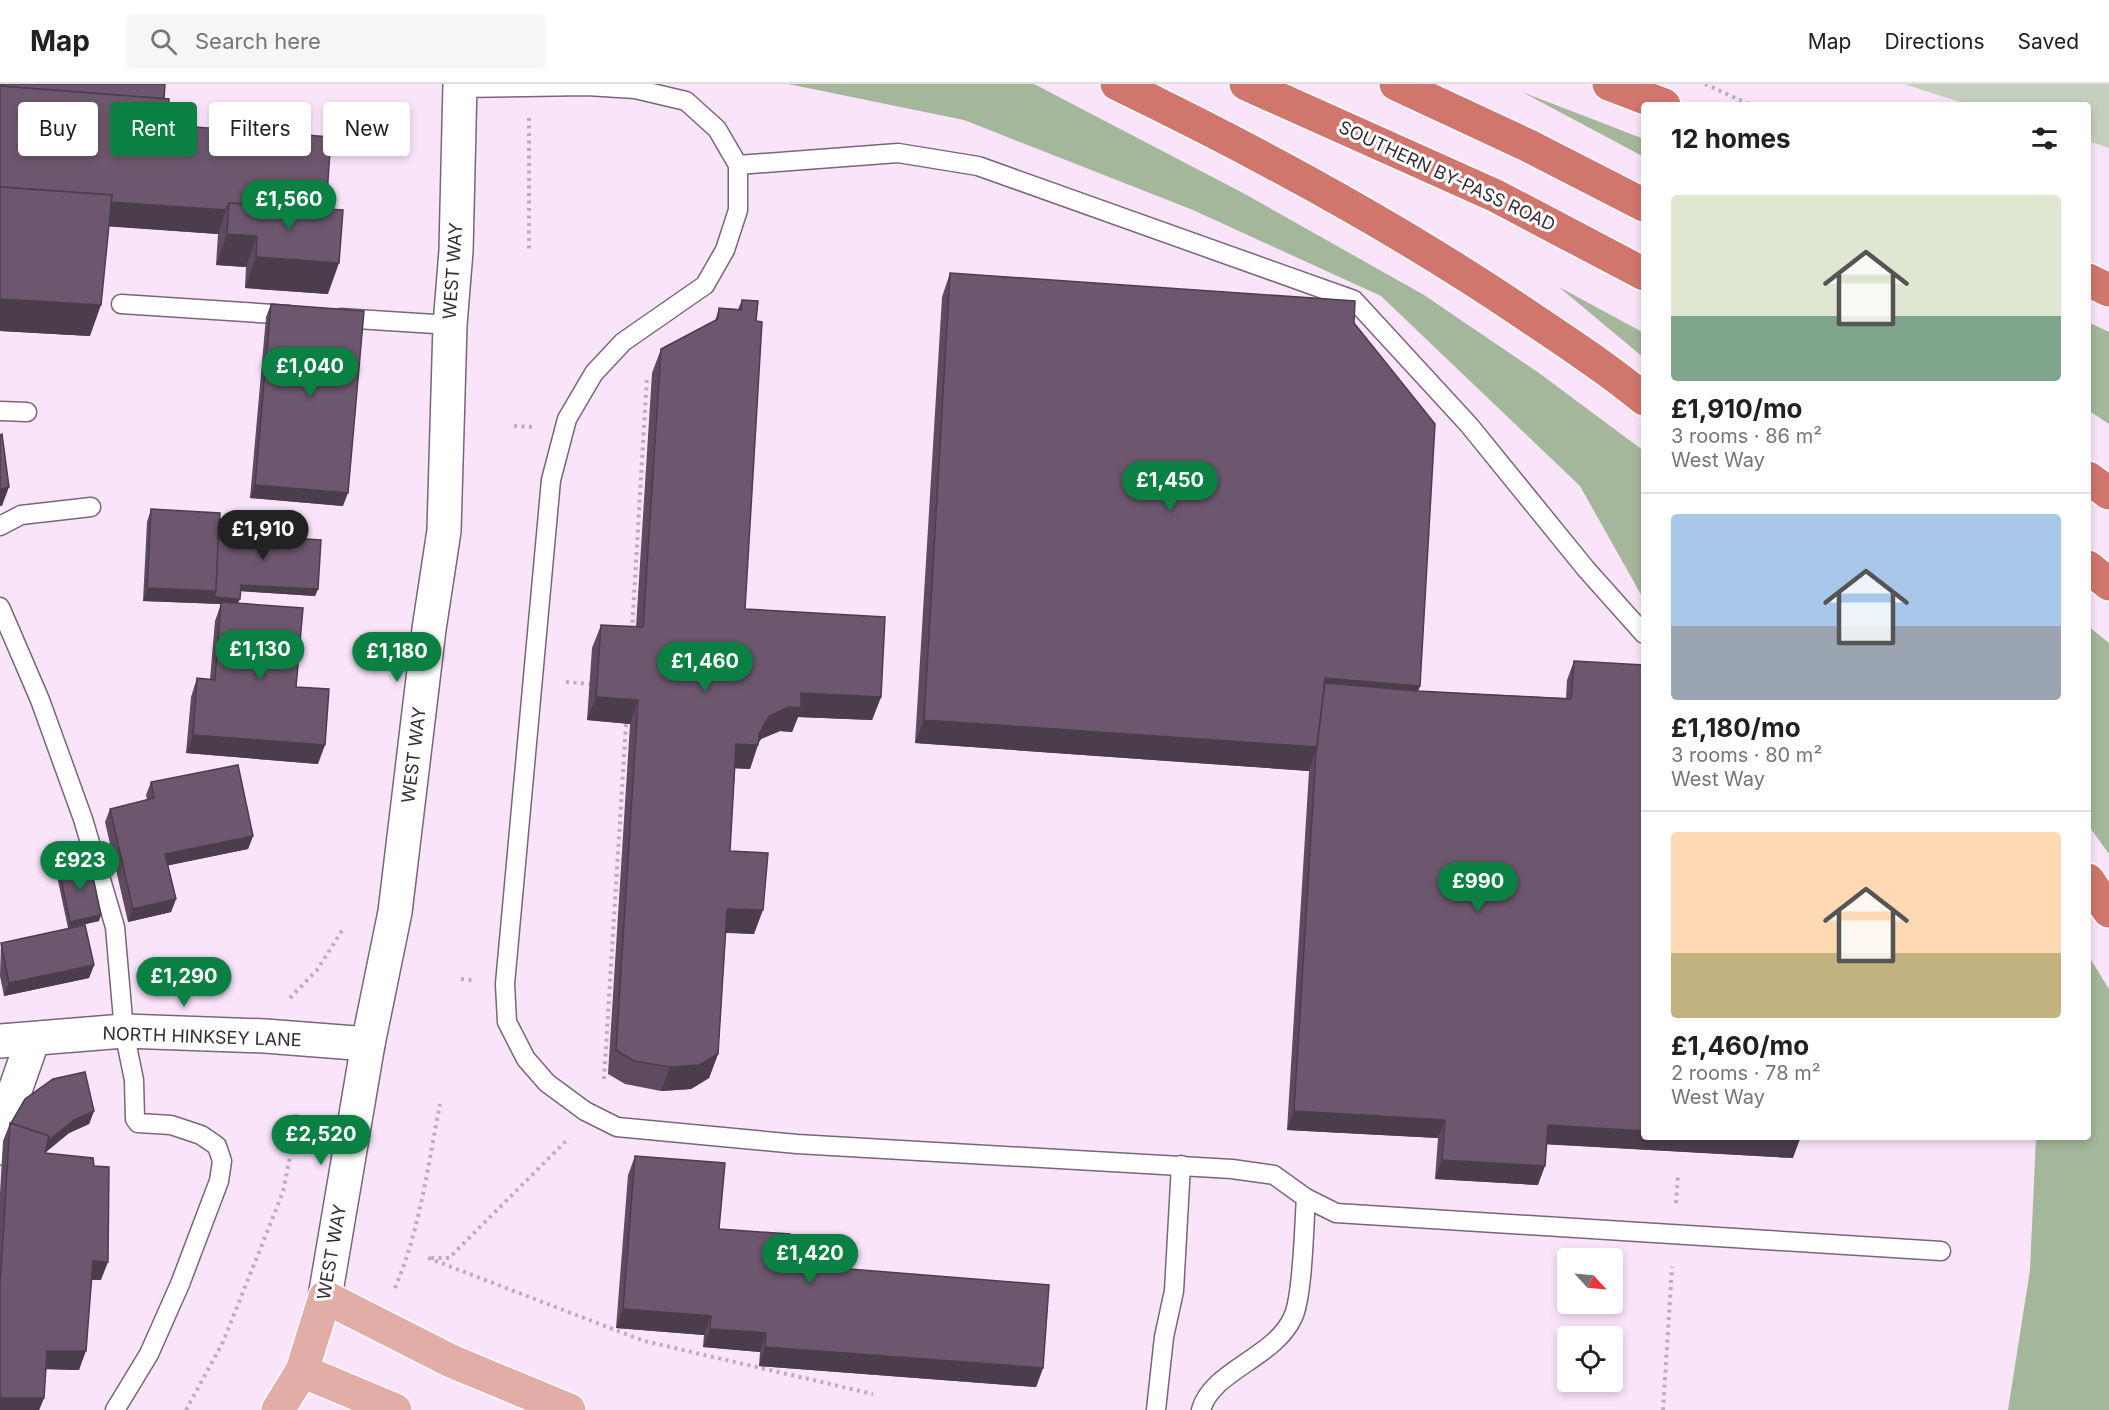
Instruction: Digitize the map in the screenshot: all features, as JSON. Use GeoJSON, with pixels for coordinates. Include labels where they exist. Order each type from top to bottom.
{"type":"FeatureCollection","features":[{"type":"Feature","properties":{"kind":"highway"},"geometry":{"type":"LineString","coordinates":[[1117,84],[1289,171],[1382,223],[1470,277],[1641,397]]}},
{"type":"Feature","properties":{"kind":"highway","name":"SOUTHERN BY-PASS ROAD"},"geometry":{"type":"LineString","coordinates":[[1246,84],[1496,196],[1641,272]]}},
{"type":"Feature","properties":{"kind":"highway"},"geometry":{"type":"LineString","coordinates":[[1396,84],[1527,145],[1641,204]]}},
{"type":"Feature","properties":{"kind":"highway"},"geometry":{"type":"LineString","coordinates":[[1609,84],[1656,102]]}},
{"type":"Feature","properties":{"kind":"highway"},"geometry":{"type":"LineString","coordinates":[[2091,281],[2109,290]]}},
{"type":"Feature","properties":{"kind":"highway"},"geometry":{"type":"LineString","coordinates":[[2091,569],[2109,584]]}},
{"type":"Feature","properties":{"kind":"highway"},"geometry":{"type":"LineString","coordinates":[[2091,884],[2109,911]]}},
{"type":"Feature","properties":{"kind":"main road","name":"WEST WAY"},"geometry":{"type":"LineString","coordinates":[[278,1410],[302,1371],[325,1297],[368,1044],[395,912],[429,629],[444,531],[450,325],[456,250],[460,86]]}},
{"type":"Feature","properties":{"kind":"main road","name":"NORTH HINKSEY LANE"},"geometry":{"type":"LineString","coordinates":[[0,1041],[124,1031],[265,1036],[368,1044]]}},
{"type":"Feature","properties":{"kind":"main road"},"geometry":{"type":"LineString","coordinates":[[0,1148],[4,1126],[33,1039]]}},
{"type":"Feature","properties":{"kind":"main road"},"geometry":{"type":"LineString","coordinates":[[325,1297],[378,1326],[451,1361],[569,1410]]}},
{"type":"Feature","properties":{"kind":"main road"},"geometry":{"type":"LineString","coordinates":[[302,1371],[395,1410]]}},
{"type":"Feature","properties":{"kind":"lane"},"geometry":{"type":"LineString","coordinates":[[460,86],[635,88],[686,101],[717,129],[738,165],[738,210],[724,250],[705,285],[623,342],[594,373],[567,419],[551,480],[505,984],[507,1022],[526,1059],[547,1083],[585,1111],[617,1127],[797,1144],[1232,1168],[1274,1175],[1306,1198],[1336,1213],[1941,1251]]}},
{"type":"Feature","properties":{"kind":"lane"},"geometry":{"type":"LineString","coordinates":[[738,165],[898,153],[978,166],[1354,300],[1469,425],[1586,569],[1641,631]]}},
{"type":"Feature","properties":{"kind":"lane"},"geometry":{"type":"LineString","coordinates":[[121,304],[450,325]]}},
{"type":"Feature","properties":{"kind":"lane"},"geometry":{"type":"LineString","coordinates":[[0,411],[27,412]]}},
{"type":"Feature","properties":{"kind":"lane"},"geometry":{"type":"LineString","coordinates":[[0,526],[21,515],[91,507]]}},
{"type":"Feature","properties":{"kind":"lane"},"geometry":{"type":"LineString","coordinates":[[0,607],[40,700],[75,798],[115,927],[124,1031],[134,1080],[135,1119],[138,1123],[171,1125],[201,1135],[217,1146],[222,1161],[219,1181],[180,1284],[149,1354],[115,1410]]}},
{"type":"Feature","properties":{"kind":"lane"},"geometry":{"type":"LineString","coordinates":[[1156,1410],[1164,1337],[1174,1291],[1181,1165]]}},
{"type":"Feature","properties":{"kind":"lane"},"geometry":{"type":"LineString","coordinates":[[1201,1410],[1222,1380],[1274,1345],[1294,1316],[1306,1198]]}},
{"type":"Feature","properties":{"kind":"path"},"geometry":{"type":"LineString","coordinates":[[1705,84],[1744,102]]}},
{"type":"Feature","properties":{"kind":"path"},"geometry":{"type":"LineString","coordinates":[[529,88],[529,251]]}},
{"type":"Feature","properties":{"kind":"path"},"geometry":{"type":"LineString","coordinates":[[631,639],[647,376]]}},
{"type":"Feature","properties":{"kind":"path"},"geometry":{"type":"LineString","coordinates":[[514,426],[539,428]]}},
{"type":"Feature","properties":{"kind":"path"},"geometry":{"type":"LineString","coordinates":[[565,682],[590,684]]}},
{"type":"Feature","properties":{"kind":"path"},"geometry":{"type":"LineString","coordinates":[[604,1079],[627,724]]}},
{"type":"Feature","properties":{"kind":"path"},"geometry":{"type":"LineString","coordinates":[[284,1004],[317,970],[342,929]]}},
{"type":"Feature","properties":{"kind":"path"},"geometry":{"type":"LineString","coordinates":[[378,1326],[405,1266],[420,1207],[440,1104]]}},
{"type":"Feature","properties":{"kind":"path"},"geometry":{"type":"LineString","coordinates":[[186,1410],[223,1342],[283,1192],[296,1131],[296,1112]]}},
{"type":"Feature","properties":{"kind":"path"},"geometry":{"type":"LineString","coordinates":[[571,1136],[449,1258],[428,1258],[644,1341],[873,1394]]}},
{"type":"Feature","properties":{"kind":"path"},"geometry":{"type":"LineString","coordinates":[[1676,1210],[1678,1174]]}},
{"type":"Feature","properties":{"kind":"path"},"geometry":{"type":"LineString","coordinates":[[1663,1410],[1673,1255]]}},
{"type":"Feature","properties":{"kind":"green space"},"geometry":{"type":"Polygon","coordinates":[[[788,84],[1034,84],[1243,193],[1424,295],[1539,373],[1641,449],[1641,595],[1580,486],[1381,296],[1193,210],[964,120],[788,84]]]}},
{"type":"Feature","properties":{"kind":"green space"},"geometry":{"type":"Polygon","coordinates":[[[1904,84],[2109,84],[2109,148],[2091,142],[2091,102],[1960,102],[1904,84]]]}},
{"type":"Feature","properties":{"kind":"green space"},"geometry":{"type":"Polygon","coordinates":[[[1522,92],[1641,138],[1641,155],[1522,92]]]}},
{"type":"Feature","properties":{"kind":"green space"},"geometry":{"type":"Polygon","coordinates":[[[1559,287],[1641,331],[1641,355],[1559,287]]]}},
{"type":"Feature","properties":{"kind":"green space"},"geometry":{"type":"Polygon","coordinates":[[[2091,323],[2109,332],[2109,424],[2091,412],[2091,323]]]}},
{"type":"Feature","properties":{"kind":"green space"},"geometry":{"type":"Polygon","coordinates":[[[2091,628],[2109,643],[2109,854],[2091,829],[2091,628]]]}},
{"type":"Feature","properties":{"kind":"green space"},"geometry":{"type":"Polygon","coordinates":[[[2091,960],[2109,989],[2109,1410],[2008,1410],[2030,1270],[2036,1140],[2091,1140],[2091,960]]]}},
{"type":"Feature","properties":{"kind":"building"},"geometry":{"type":"Polygon","coordinates":[[[0,84],[165,84],[164,99],[0,86],[0,84]]]}},
{"type":"Feature","properties":{"kind":"building"},"geometry":{"type":"Polygon","coordinates":[[[0,86],[169,99],[169,102],[110,102],[110,156],[197,156],[197,127],[209,128],[209,156],[311,156],[311,136],[323,136],[323,156],[330,156],[326,209],[229,203],[226,210],[111,202],[112,195],[0,187],[0,86]]]}},
{"type":"Feature","properties":{"kind":"building"},"geometry":{"type":"Polygon","coordinates":[[[0,187],[112,195],[101,305],[0,299],[0,187]]]}},
{"type":"Feature","properties":{"kind":"building"},"geometry":{"type":"Polygon","coordinates":[[[229,203],[343,210],[339,263],[256,257],[257,236],[227,234],[229,203]]]}},
{"type":"Feature","properties":{"kind":"building"},"geometry":{"type":"Polygon","coordinates":[[[950,273],[1355,301],[1354,323],[1435,424],[1420,686],[1325,678],[1317,747],[924,720],[950,273]]]}},
{"type":"Feature","properties":{"kind":"building"},"geometry":{"type":"Polygon","coordinates":[[[742,300],[758,301],[756,321],[762,322],[745,609],[885,617],[881,697],[801,693],[801,708],[789,707],[769,716],[759,734],[758,745],[736,744],[730,851],[768,853],[763,910],[727,909],[718,1054],[699,1065],[670,1067],[634,1061],[616,1050],[638,700],[596,697],[601,625],[643,627],[661,349],[718,319],[719,308],[741,310],[742,300]]]}},
{"type":"Feature","properties":{"kind":"building"},"geometry":{"type":"Polygon","coordinates":[[[271,304],[364,311],[348,493],[255,485],[271,304]]]}},
{"type":"Feature","properties":{"kind":"building"},"geometry":{"type":"Polygon","coordinates":[[[2,434],[9,487],[0,489],[0,435],[2,434]]]}},
{"type":"Feature","properties":{"kind":"building"},"geometry":{"type":"Polygon","coordinates":[[[151,509],[220,513],[216,591],[147,588],[151,509]]]}},
{"type":"Feature","properties":{"kind":"building"},"geometry":{"type":"Polygon","coordinates":[[[219,519],[246,521],[246,535],[321,540],[318,589],[241,585],[240,599],[214,597],[219,519]]]}},
{"type":"Feature","properties":{"kind":"building"},"geometry":{"type":"Polygon","coordinates":[[[221,602],[303,608],[296,687],[329,689],[325,745],[193,735],[197,678],[215,680],[221,602]]]}},
{"type":"Feature","properties":{"kind":"building"},"geometry":{"type":"Polygon","coordinates":[[[1574,661],[1641,665],[1641,1131],[1548,1125],[1545,1166],[1442,1160],[1445,1120],[1294,1111],[1316,752],[1325,683],[1418,691],[1571,699],[1574,661]]]}},
{"type":"Feature","properties":{"kind":"building"},"geometry":{"type":"Polygon","coordinates":[[[238,765],[253,836],[165,854],[176,899],[133,909],[110,809],[154,798],[151,782],[238,765]]]}},
{"type":"Feature","properties":{"kind":"building"},"geometry":{"type":"Polygon","coordinates":[[[90,863],[101,915],[70,922],[59,869],[90,863]]]}},
{"type":"Feature","properties":{"kind":"building"},"geometry":{"type":"Polygon","coordinates":[[[85,925],[94,965],[9,983],[1,943],[85,925]]]}},
{"type":"Feature","properties":{"kind":"building"},"geometry":{"type":"Polygon","coordinates":[[[85,1072],[94,1111],[74,1120],[48,1141],[49,1136],[11,1123],[25,1099],[53,1079],[85,1072]]]}},
{"type":"Feature","properties":{"kind":"building"},"geometry":{"type":"Polygon","coordinates":[[[10,1123],[49,1136],[45,1153],[93,1158],[94,1166],[109,1167],[108,1262],[93,1261],[86,1351],[47,1351],[44,1398],[0,1398],[0,1285],[10,1123]]]}},
{"type":"Feature","properties":{"kind":"building"},"geometry":{"type":"Polygon","coordinates":[[[635,1156],[725,1163],[719,1229],[790,1234],[787,1264],[1049,1285],[1043,1368],[765,1347],[766,1333],[710,1329],[711,1316],[623,1309],[635,1156]]]}}]}
